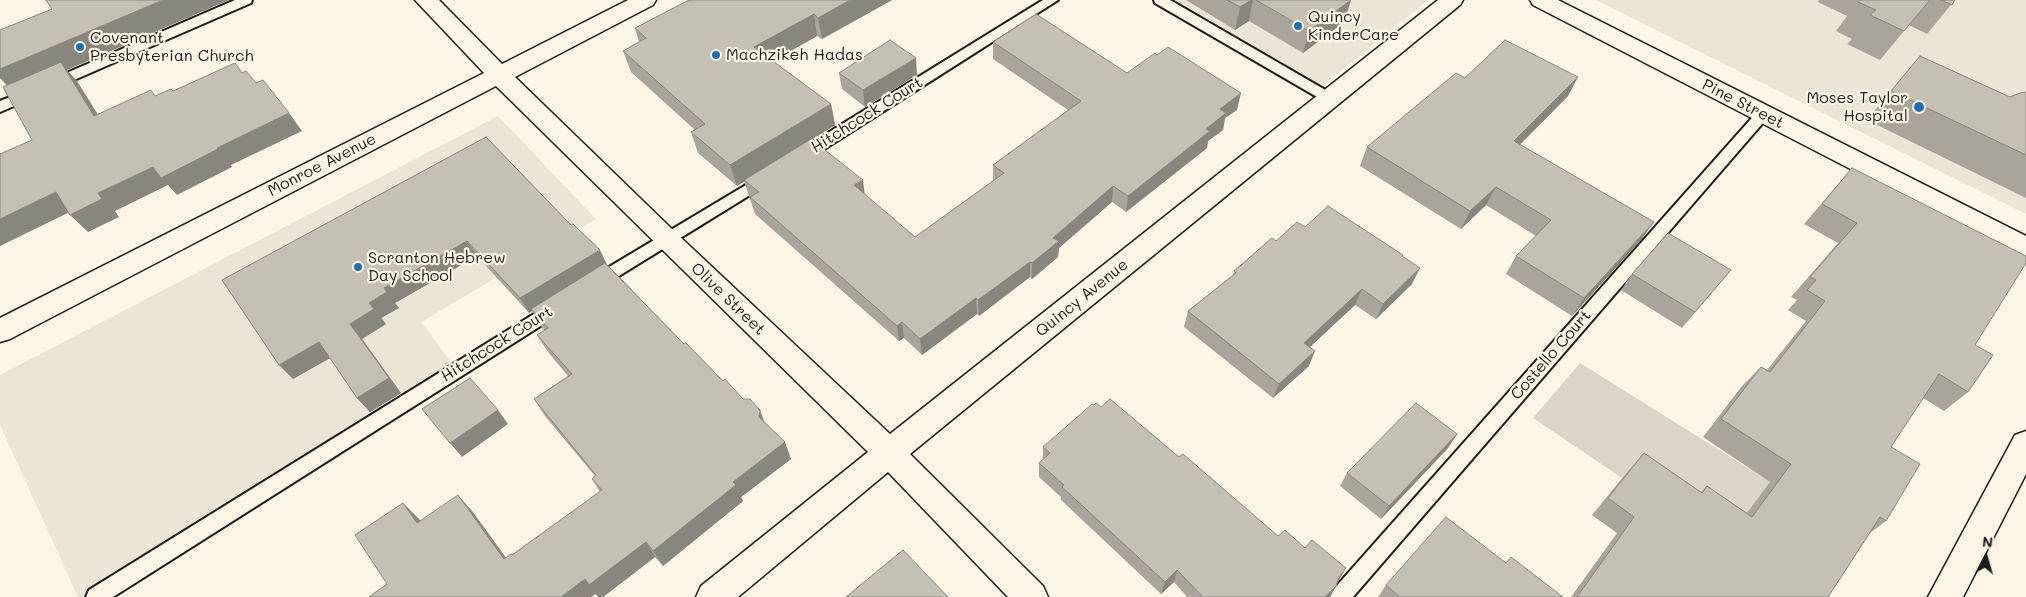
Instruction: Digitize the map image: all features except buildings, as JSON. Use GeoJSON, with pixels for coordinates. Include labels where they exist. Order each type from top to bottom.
{"type":"FeatureCollection","features":[{"type":"Feature","properties":{"kind":"street","name":"Olive Street"},"geometry":{"type":"LineString","coordinates":[[426,0],[499,75],[667,240],[889,453],[1031,597]]}},
{"type":"Feature","properties":{"kind":"street","name":"Monroe Avenue"},"geometry":{"type":"LineString","coordinates":[[0,331],[645,0]]}},
{"type":"Feature","properties":{"kind":"street","name":"Quincy Avenue"},"geometry":{"type":"LineString","coordinates":[[713,597],[1452,0]]}},
{"type":"Feature","properties":{"kind":"street","name":"Pine Street"},"geometry":{"type":"LineString","coordinates":[[1541,0],[2026,248]]}},
{"type":"Feature","properties":{"kind":"street"},"geometry":{"type":"LineString","coordinates":[[1945,597],[2026,444]]}},
{"type":"Feature","properties":{"kind":"lane"},"geometry":{"type":"LineString","coordinates":[[0,107],[246,0]]}},
{"type":"Feature","properties":{"kind":"lane","name":"Hitchcock Court"},"geometry":{"type":"LineString","coordinates":[[792,162],[1052,0]]}},
{"type":"Feature","properties":{"kind":"lane"},"geometry":{"type":"LineString","coordinates":[[1160,0],[1330,98]]}},
{"type":"Feature","properties":{"kind":"lane","name":"Costello Court"},"geometry":{"type":"LineString","coordinates":[[1340,597],[1762,114]]}},
{"type":"Feature","properties":{"kind":"lane"},"geometry":{"type":"LineString","coordinates":[[582,291],[776,172]]}},
{"type":"Feature","properties":{"kind":"lane","name":"Hitchcock Court"},"geometry":{"type":"LineString","coordinates":[[96,597],[566,302]]}},
{"type":"Feature","properties":{"kind":"shaded area"},"geometry":{"type":"Polygon","coordinates":[[[1169,0],[1428,0],[1320,88],[1169,0]]]}},
{"type":"Feature","properties":{"kind":"shaded area","name":"Moses Taylor Hospital"},"geometry":{"type":"Polygon","coordinates":[[[1596,0],[2026,0],[2026,214],[1596,0]]]}},
{"type":"Feature","properties":{"kind":"shaded area"},"geometry":{"type":"Polygon","coordinates":[[[498,116],[596,219],[421,322],[456,369],[83,597],[78,597],[0,425],[0,375],[498,116]]]}},
{"type":"Feature","properties":{"kind":"shaded area"},"geometry":{"type":"Polygon","coordinates":[[[1580,363],[1801,501],[1825,567],[1628,471],[1622,478],[1533,418],[1580,363]]]}},
{"type":"Feature","properties":{"kind":"place","name":"Quincy KinderCare"},"geometry":{"type":"Point","coordinates":[1298,26]}},
{"type":"Feature","properties":{"kind":"place","name":"Covenant Presbyterian Church"},"geometry":{"type":"Point","coordinates":[80,47]}},
{"type":"Feature","properties":{"kind":"place","name":"Machzikeh Hadas"},"geometry":{"type":"Point","coordinates":[716,55]}},
{"type":"Feature","properties":{"kind":"place","name":"Moses Taylor Hospital"},"geometry":{"type":"Point","coordinates":[1919,107]}},
{"type":"Feature","properties":{"kind":"place","name":"Scranton Hebrew Day School"},"geometry":{"type":"Point","coordinates":[358,267]}}]}
